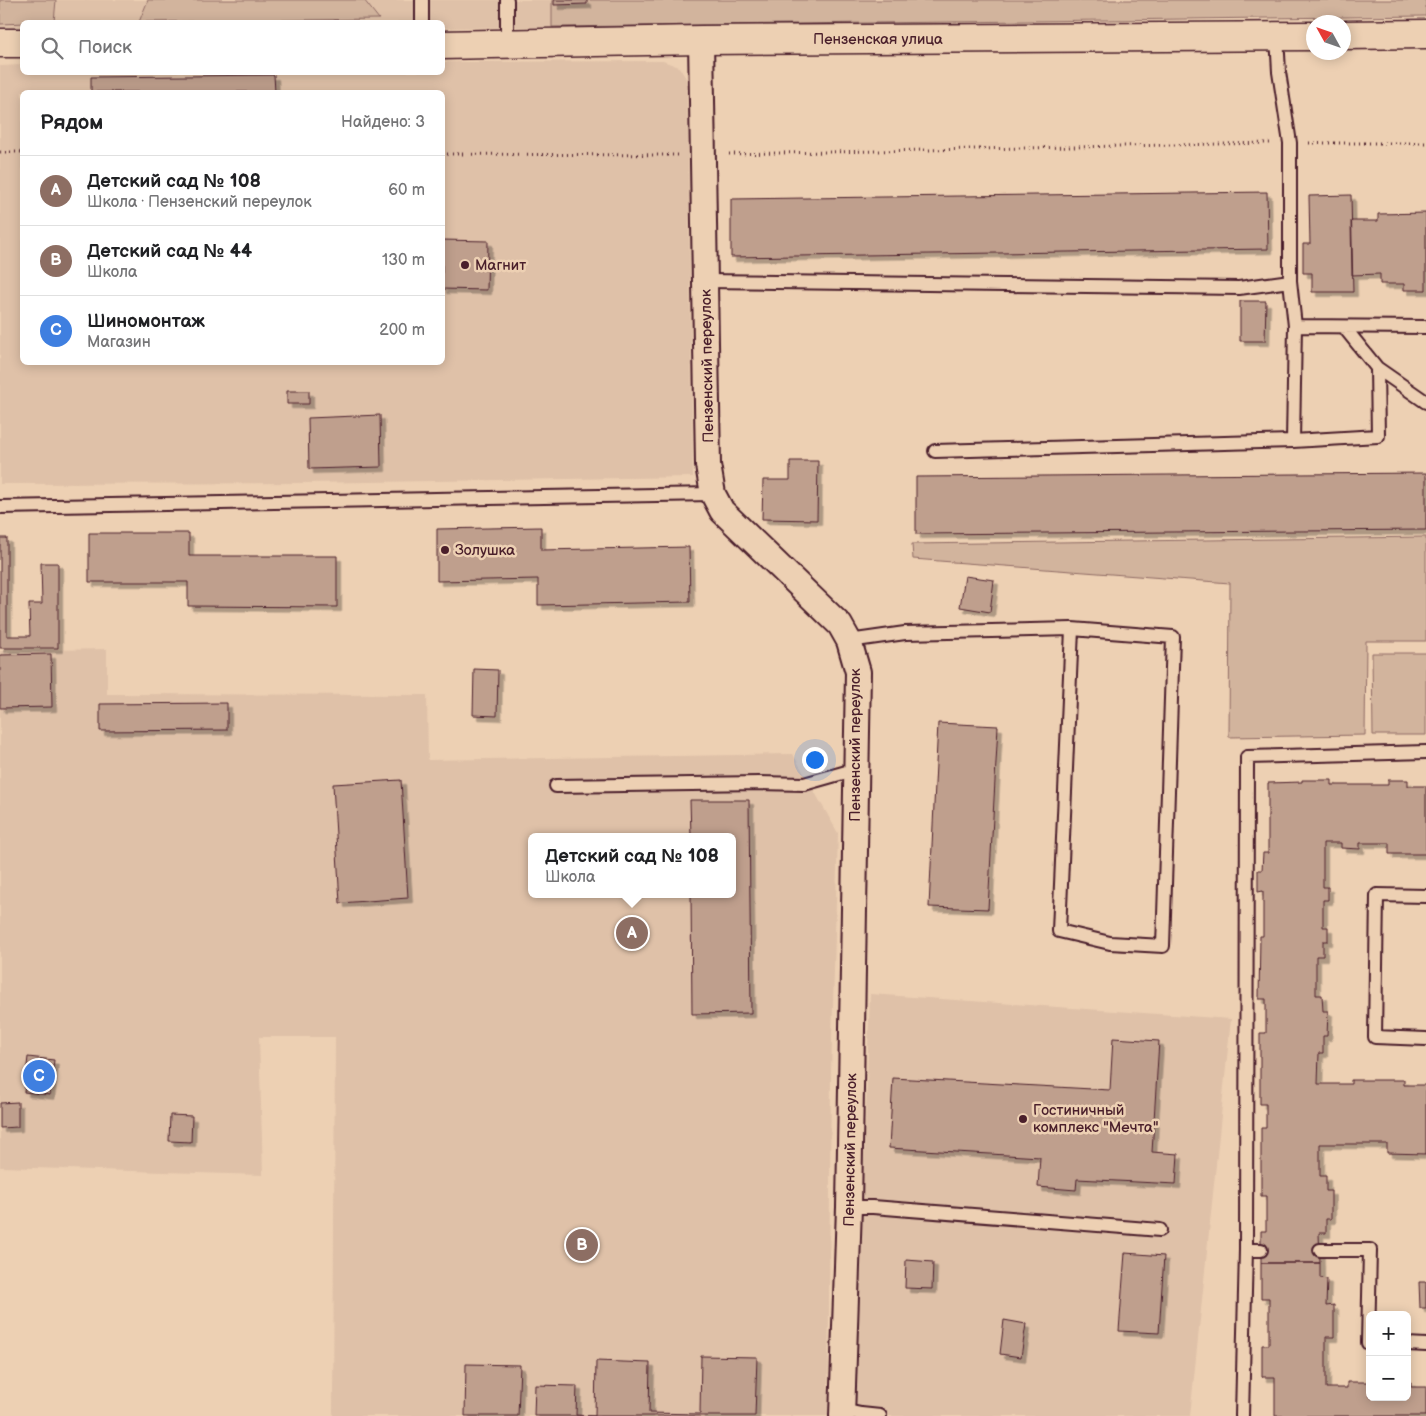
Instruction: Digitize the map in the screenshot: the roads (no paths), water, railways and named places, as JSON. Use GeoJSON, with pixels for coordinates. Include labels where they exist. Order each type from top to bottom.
{"type":"FeatureCollection","features":[{"type":"Feature","properties":{"kind":"street"},"geometry":{"type":"LineString","coordinates":[[1351,35],[1426,34]]}},
{"type":"Feature","properties":{"kind":"street","name":"Пензенская улица"},"geometry":{"type":"LineString","coordinates":[[445,44],[701,40],[1306,36]]}},
{"type":"Feature","properties":{"kind":"street","name":"Пензенский переулок"},"geometry":{"type":"LineString","coordinates":[[701,40],[708,465],[713,494],[722,511],[840,626],[849,641],[858,672],[849,1207],[842,1413]]}},
{"type":"Feature","properties":{"kind":"street"},"geometry":{"type":"LineString","coordinates":[[0,43],[20,43]]}},
{"type":"Feature","properties":{"kind":"lane"},"geometry":{"type":"LineString","coordinates":[[422,0],[422,20]]}},
{"type":"Feature","properties":{"kind":"lane"},"geometry":{"type":"LineString","coordinates":[[507,0],[507,42]]}},
{"type":"Feature","properties":{"kind":"lane"},"geometry":{"type":"LineString","coordinates":[[1277,36],[1279,72],[1290,143],[1290,282],[1295,326],[1293,441]]}},
{"type":"Feature","properties":{"kind":"lane"},"geometry":{"type":"LineString","coordinates":[[706,281],[1239,288],[1290,282]]}},
{"type":"Feature","properties":{"kind":"lane"},"geometry":{"type":"LineString","coordinates":[[1295,326],[1426,327]]}},
{"type":"Feature","properties":{"kind":"lane"},"geometry":{"type":"LineString","coordinates":[[1344,327],[1377,368],[1426,402]]}},
{"type":"Feature","properties":{"kind":"lane"},"geometry":{"type":"LineString","coordinates":[[935,451],[1293,441],[1378,436],[1377,368]]}},
{"type":"Feature","properties":{"kind":"lane"},"geometry":{"type":"LineString","coordinates":[[0,507],[713,494]]}},
{"type":"Feature","properties":{"kind":"lane"},"geometry":{"type":"LineString","coordinates":[[849,641],[905,633],[1072,629],[1173,637],[1163,946],[1110,943],[1059,931],[1072,629]]}},
{"type":"Feature","properties":{"kind":"lane"},"geometry":{"type":"LineString","coordinates":[[1242,1416],[1246,1250],[1247,757],[1426,752]]}},
{"type":"Feature","properties":{"kind":"lane"},"geometry":{"type":"LineString","coordinates":[[556,786],[759,782],[804,784],[857,769]]}},
{"type":"Feature","properties":{"kind":"lane"},"geometry":{"type":"LineString","coordinates":[[1426,896],[1377,895],[1375,1037],[1426,1038]]}},
{"type":"Feature","properties":{"kind":"lane"},"geometry":{"type":"LineString","coordinates":[[849,1207],[873,1207],[1160,1230]]}},
{"type":"Feature","properties":{"kind":"lane"},"geometry":{"type":"LineString","coordinates":[[1246,1250],[1261,1250]]}},
{"type":"Feature","properties":{"kind":"lane"},"geometry":{"type":"LineString","coordinates":[[1320,1250],[1370,1250],[1369,1311]]}},
{"type":"Feature","properties":{"kind":"lane"},"geometry":{"type":"LineString","coordinates":[[1411,1344],[1426,1344]]}},
{"type":"Feature","properties":{"kind":"lane"},"geometry":{"type":"LineString","coordinates":[[842,1413],[880,1416]]}},
{"type":"Feature","properties":{"kind":"place","name":"Магнит"},"geometry":{"type":"Point","coordinates":[465,265]}},
{"type":"Feature","properties":{"kind":"place","name":"Золушка"},"geometry":{"type":"Point","coordinates":[445,550]}},
{"type":"Feature","properties":{"kind":"place","name":"Детский сад № 108"},"geometry":{"type":"Point","coordinates":[632,933]}},
{"type":"Feature","properties":{"kind":"place","name":"Шиномонтаж"},"geometry":{"type":"Point","coordinates":[39,1076]}},
{"type":"Feature","properties":{"kind":"place","name":"Гостиничный комплекс \"Мечта\""},"geometry":{"type":"Point","coordinates":[1023,1119]}},
{"type":"Feature","properties":{"kind":"place","name":"Детский сад № 44"},"geometry":{"type":"Point","coordinates":[582,1245]}}]}
